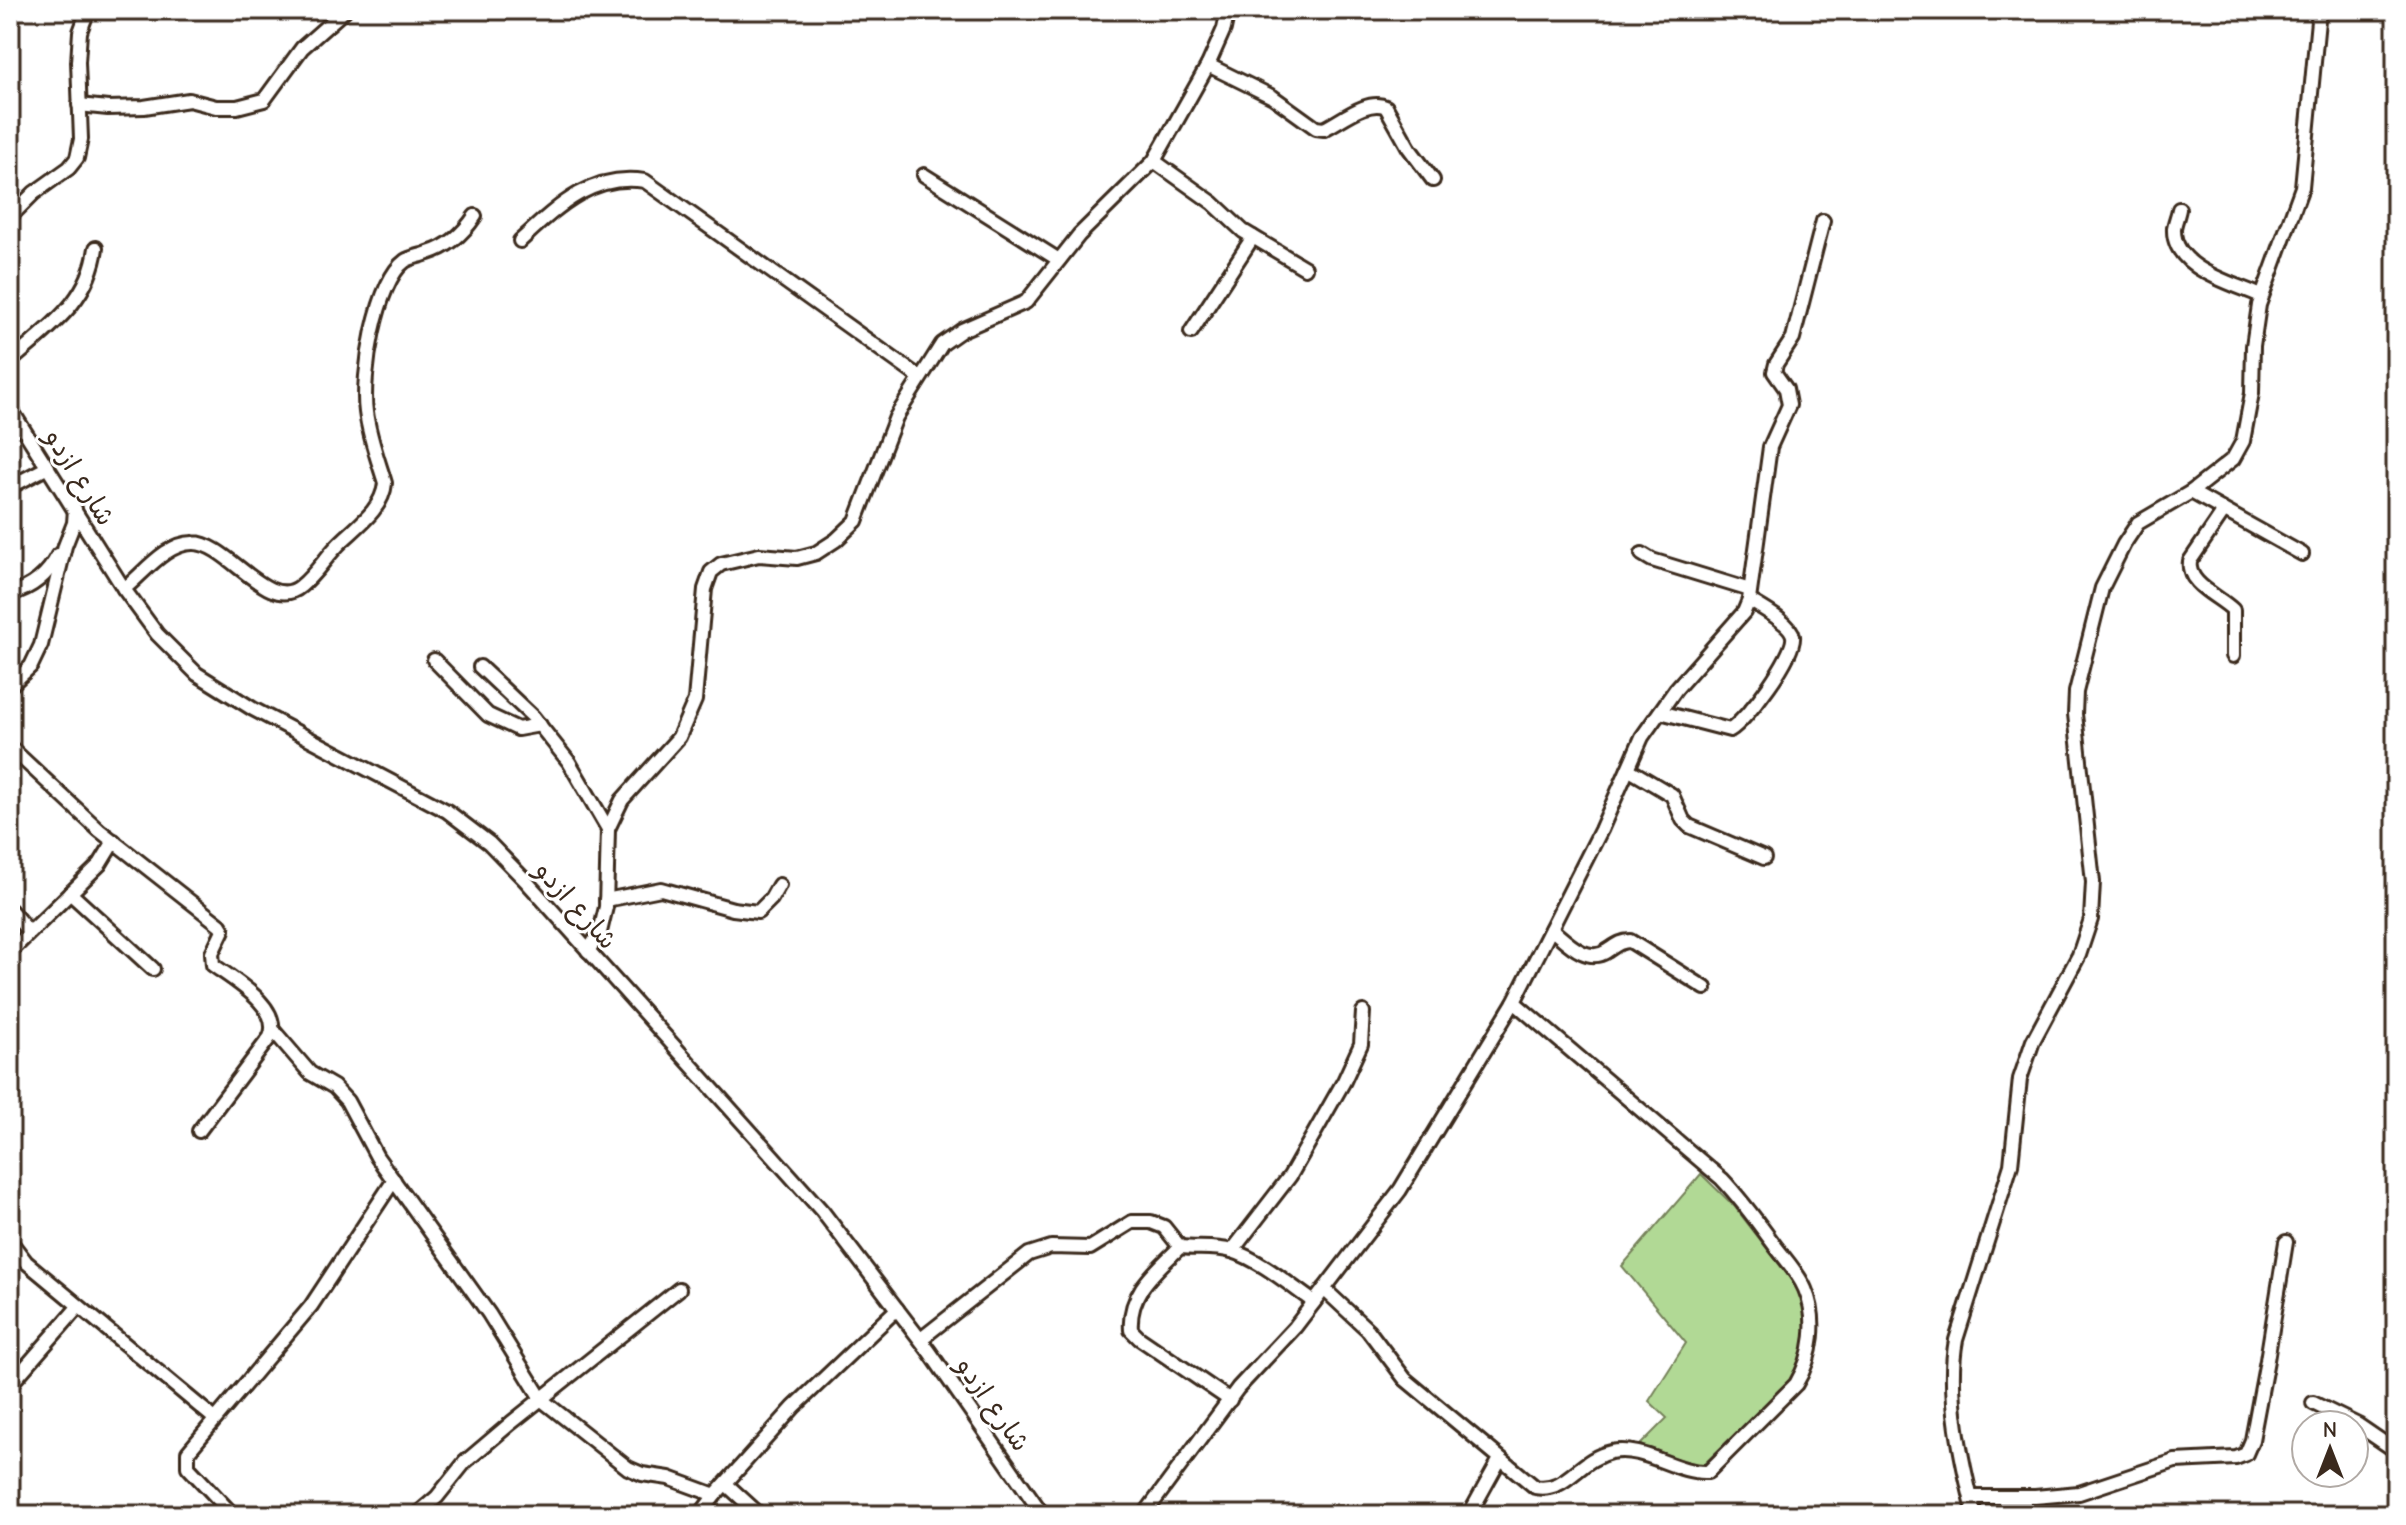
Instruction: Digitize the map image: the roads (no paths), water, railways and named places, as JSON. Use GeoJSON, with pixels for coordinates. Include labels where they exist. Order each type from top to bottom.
{"type":"FeatureCollection","features":[{"type":"Feature","properties":{"kind":"street"},"geometry":{"type":"LineString","coordinates":[[10,217],[77,158],[81,139],[80,32],[88,10]]}},
{"type":"Feature","properties":{"kind":"street"},"geometry":{"type":"LineString","coordinates":[[79,105],[144,107],[189,100],[216,107],[237,107],[264,100],[302,48],[345,10]]}},
{"type":"Feature","properties":{"kind":"street"},"geometry":{"type":"LineString","coordinates":[[588,951],[600,932],[606,900],[608,829],[622,800],[679,737],[695,700],[705,589],[711,572],[721,564],[742,558],[816,553],[856,521],[896,417],[942,344],[951,336],[1026,302],[1079,235],[1154,161],[1208,65],[1224,29],[1228,10]]}},
{"type":"Feature","properties":{"kind":"street"},"geometry":{"type":"LineString","coordinates":[[1975,1515],[1955,1396],[1952,1363],[1956,1340],[2011,1165],[2020,1079],[2033,1041],[2079,955],[2091,919],[2093,882],[2075,714],[2076,692],[2102,588],[2124,544],[2138,523],[2191,492],[2233,459],[2243,441],[2249,422],[2253,346],[2261,296],[2302,187],[2319,10]]}},
{"type":"Feature","properties":{"kind":"street"},"geometry":{"type":"LineString","coordinates":[[1208,65],[1273,97],[1316,128],[1324,129],[1379,103],[1386,107],[1409,148],[1433,180]]}},
{"type":"Feature","properties":{"kind":"street"},"geometry":{"type":"LineString","coordinates":[[1154,161],[1213,203],[1243,231],[1305,268]]}},
{"type":"Feature","properties":{"kind":"street"},"geometry":{"type":"LineString","coordinates":[[924,175],[1059,260]]}},
{"type":"Feature","properties":{"kind":"street"},"geometry":{"type":"LineString","coordinates":[[520,241],[558,207],[586,188],[615,179],[645,181],[919,377]]}},
{"type":"Feature","properties":{"kind":"street"},"geometry":{"type":"LineString","coordinates":[[2179,209],[2174,229],[2176,242],[2184,257],[2196,267],[2261,296]]}},
{"type":"Feature","properties":{"kind":"street"},"geometry":{"type":"LineString","coordinates":[[124,589],[178,545],[196,542],[216,550],[266,587],[281,593],[292,592],[360,524],[381,501],[385,483],[366,413],[364,393],[367,363],[382,298],[406,260],[450,243],[475,216]]}},
{"type":"Feature","properties":{"kind":"street"},"geometry":{"type":"LineString","coordinates":[[1144,1515],[1230,1400],[1314,1302],[1400,1190],[1514,1002],[1601,830],[1642,737],[1676,689],[1727,634],[1750,595],[1770,447],[1789,405],[1786,389],[1777,379],[1776,364],[1793,338],[1823,221]]}},
{"type":"Feature","properties":{"kind":"street"},"geometry":{"type":"LineString","coordinates":[[1191,332],[1253,237]]}},
{"type":"Feature","properties":{"kind":"street"},"geometry":{"type":"LineString","coordinates":[[10,362],[67,312],[89,281],[96,248]]}},
{"type":"Feature","properties":{"kind":"street","name":"شارع ازدو"},"geometry":{"type":"LineString","coordinates":[[10,408],[124,589],[157,634],[197,674],[253,709],[447,811],[489,843],[525,880],[822,1211],[921,1339],[1043,1515]]}},
{"type":"Feature","properties":{"kind":"street"},"geometry":{"type":"LineString","coordinates":[[10,487],[48,467]]}},
{"type":"Feature","properties":{"kind":"street"},"geometry":{"type":"LineString","coordinates":[[2191,492],[2302,554]]}},
{"type":"Feature","properties":{"kind":"street"},"geometry":{"type":"LineString","coordinates":[[10,686],[31,666],[41,645],[65,546],[74,523],[75,508]]}},
{"type":"Feature","properties":{"kind":"street"},"geometry":{"type":"LineString","coordinates":[[2224,511],[2190,561],[2189,570],[2194,579],[2233,610],[2233,656]]}},
{"type":"Feature","properties":{"kind":"street"},"geometry":{"type":"LineString","coordinates":[[10,594],[32,586],[52,568],[74,523]]}},
{"type":"Feature","properties":{"kind":"street"},"geometry":{"type":"LineString","coordinates":[[1642,554],[1750,595],[1789,627],[1794,637],[1791,651],[1745,718],[1730,730],[1660,712]]}},
{"type":"Feature","properties":{"kind":"street"},"geometry":{"type":"LineString","coordinates":[[434,660],[488,715],[518,729],[540,725]]}},
{"type":"Feature","properties":{"kind":"street"},"geometry":{"type":"LineString","coordinates":[[480,667],[540,725],[569,762],[608,829]]}},
{"type":"Feature","properties":{"kind":"street"},"geometry":{"type":"LineString","coordinates":[[10,747],[114,841],[220,925],[223,930],[212,953],[213,965],[264,1005],[272,1017],[273,1030],[310,1073],[334,1087],[347,1101],[377,1157],[489,1314],[542,1400],[628,1468],[642,1474],[669,1478],[715,1495]]}},
{"type":"Feature","properties":{"kind":"street"},"geometry":{"type":"LineString","coordinates":[[1628,769],[1665,788],[1689,826],[1764,858]]}},
{"type":"Feature","properties":{"kind":"street"},"geometry":{"type":"LineString","coordinates":[[10,952],[100,864],[114,841]]}},
{"type":"Feature","properties":{"kind":"street"},"geometry":{"type":"LineString","coordinates":[[606,900],[661,889],[733,909],[758,912],[779,885]]}},
{"type":"Feature","properties":{"kind":"street"},"geometry":{"type":"LineString","coordinates":[[70,893],[153,969]]}},
{"type":"Feature","properties":{"kind":"street"},"geometry":{"type":"LineString","coordinates":[[10,910],[29,932]]}},
{"type":"Feature","properties":{"kind":"street"},"geometry":{"type":"LineString","coordinates":[[1551,929],[1588,955],[1601,955],[1620,942],[1630,941],[1705,988]]}},
{"type":"Feature","properties":{"kind":"street"},"geometry":{"type":"LineString","coordinates":[[1324,1289],[1368,1330],[1405,1379],[1535,1487],[1547,1490],[1564,1482],[1594,1457],[1614,1451],[1652,1457],[1708,1472],[1796,1384],[1803,1372],[1813,1332],[1812,1310],[1804,1286],[1739,1197],[1722,1179],[1514,1002]]}},
{"type":"Feature","properties":{"kind":"street"},"geometry":{"type":"LineString","coordinates":[[1232,1251],[1290,1176],[1344,1081],[1361,1044],[1363,1012]]}},
{"type":"Feature","properties":{"kind":"street"},"geometry":{"type":"LineString","coordinates":[[199,1131],[223,1103],[273,1030]]}},
{"type":"Feature","properties":{"kind":"street"},"geometry":{"type":"LineString","coordinates":[[233,1515],[188,1467],[188,1452],[311,1306],[394,1180]]}},
{"type":"Feature","properties":{"kind":"street"},"geometry":{"type":"LineString","coordinates":[[921,1339],[1029,1254],[1040,1250],[1090,1248],[1132,1222],[1151,1222],[1164,1227],[1180,1247]]}},
{"type":"Feature","properties":{"kind":"street"},"geometry":{"type":"LineString","coordinates":[[10,1241],[26,1262],[215,1419]]}},
{"type":"Feature","properties":{"kind":"street"},"geometry":{"type":"LineString","coordinates":[[1971,1497],[2079,1493],[2175,1461],[2236,1458],[2246,1454],[2252,1440],[2286,1242]]}},
{"type":"Feature","properties":{"kind":"street"},"geometry":{"type":"LineString","coordinates":[[1230,1400],[1131,1330],[1133,1300],[1147,1280],[1180,1247],[1205,1246],[1246,1257],[1314,1302]]}},
{"type":"Feature","properties":{"kind":"street"},"geometry":{"type":"LineString","coordinates":[[416,1515],[437,1497],[465,1462],[585,1361],[679,1289]]}},
{"type":"Feature","properties":{"kind":"street"},"geometry":{"type":"LineString","coordinates":[[10,1385],[78,1307]]}},
{"type":"Feature","properties":{"kind":"street"},"geometry":{"type":"LineString","coordinates":[[700,1515],[794,1407],[897,1309]]}},
{"type":"Feature","properties":{"kind":"street"},"geometry":{"type":"LineString","coordinates":[[2313,1403],[2358,1425],[2396,1451]]}},
{"type":"Feature","properties":{"kind":"street"},"geometry":{"type":"LineString","coordinates":[[1469,1515],[1500,1459]]}},
{"type":"Feature","properties":{"kind":"street"},"geometry":{"type":"LineString","coordinates":[[726,1484],[760,1515]]}}]}
